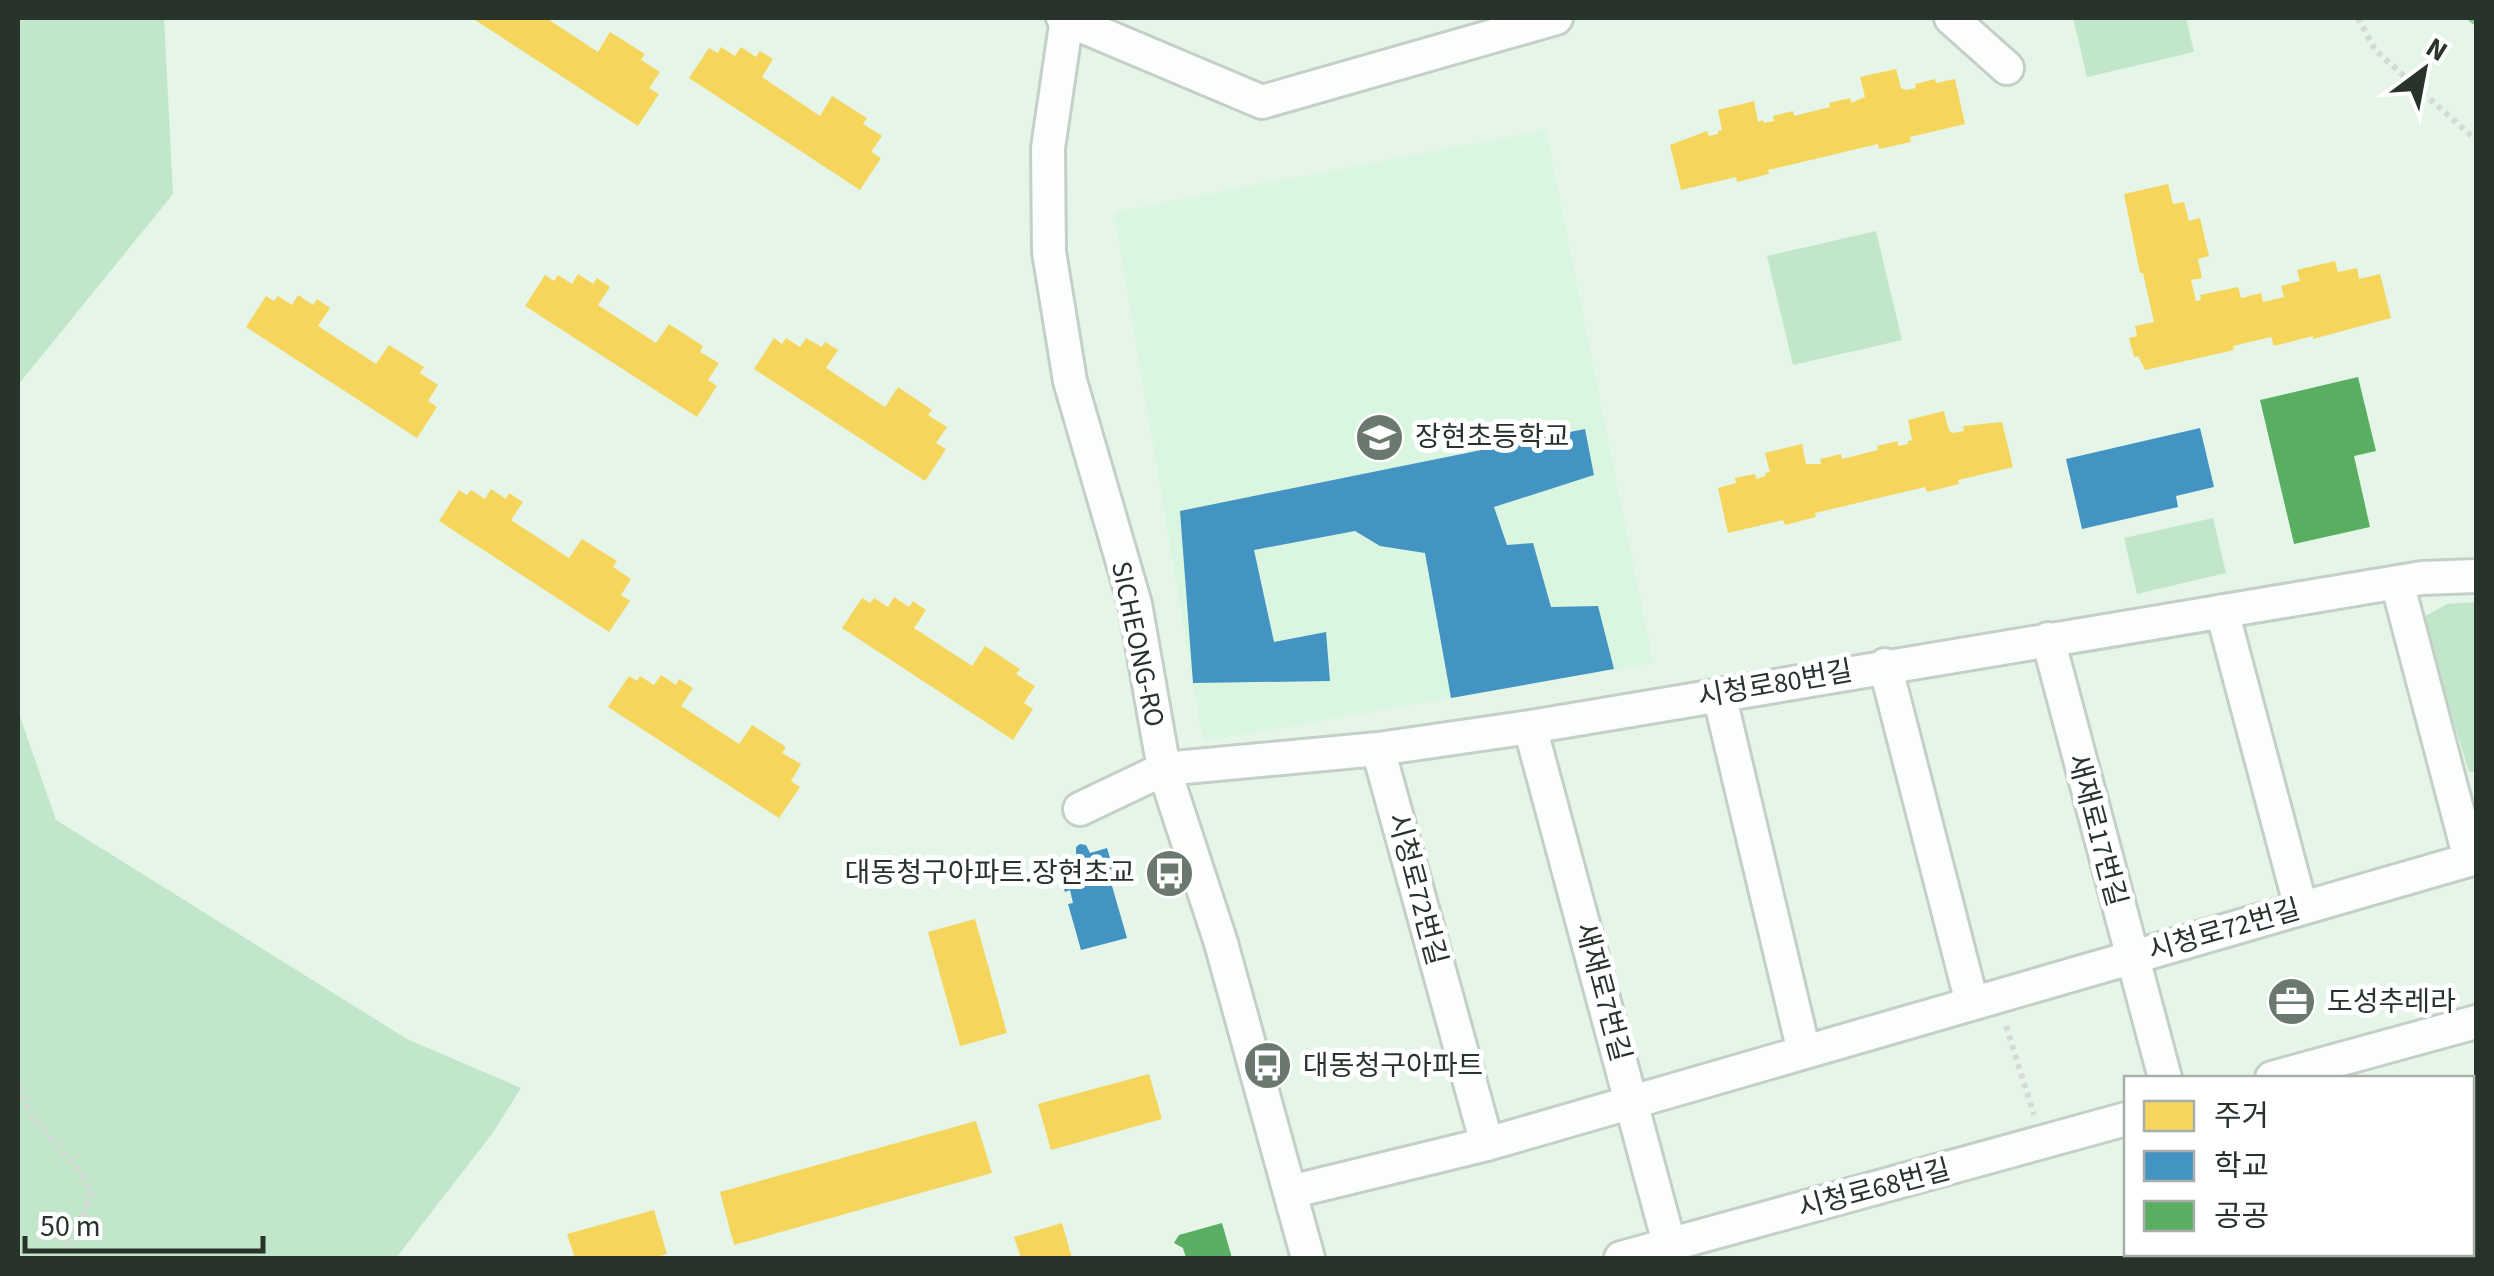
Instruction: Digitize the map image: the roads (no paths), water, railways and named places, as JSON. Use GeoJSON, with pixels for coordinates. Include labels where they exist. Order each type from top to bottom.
{"type":"FeatureCollection","features":[{"type":"Feature","properties":{"kind":"street"},"geometry":{"type":"LineString","coordinates":[[1065,18],[1262,102],[1556,18]]}},
{"type":"Feature","properties":{"kind":"street","name":"SICHEONG-RO"},"geometry":{"type":"LineString","coordinates":[[1065,18],[1048,148],[1049,252],[1070,382],[1135,604],[1164,769],[1221,943],[1308,1258]]}},
{"type":"Feature","properties":{"kind":"street"},"geometry":{"type":"LineString","coordinates":[[1950,18],[2007,68]]}},
{"type":"Feature","properties":{"kind":"street","name":"시청로80번길"},"geometry":{"type":"LineString","coordinates":[[1080,809],[1164,769],[1378,749],[2396,582],[2476,576]]}},
{"type":"Feature","properties":{"kind":"street"},"geometry":{"type":"LineString","coordinates":[[2396,582],[2473,858]]}},
{"type":"Feature","properties":{"kind":"street"},"geometry":{"type":"LineString","coordinates":[[2222,611],[2302,908]]}},
{"type":"Feature","properties":{"kind":"street","name":"새재로17번길"},"geometry":{"type":"LineString","coordinates":[[2048,639],[2164,1076]]}},
{"type":"Feature","properties":{"kind":"street"},"geometry":{"type":"LineString","coordinates":[[1885,665],[1984,1000]]}},
{"type":"Feature","properties":{"kind":"street"},"geometry":{"type":"LineString","coordinates":[[1718,694],[1804,1052]]}},
{"type":"Feature","properties":{"kind":"street","name":"새재로7번길"},"geometry":{"type":"LineString","coordinates":[[1530,726],[1671,1252]]}},
{"type":"Feature","properties":{"kind":"street","name":"시청로72번길"},"geometry":{"type":"LineString","coordinates":[[1378,749],[1487,1144]]}},
{"type":"Feature","properties":{"kind":"street","name":"시청로72번길"},"geometry":{"type":"LineString","coordinates":[[1290,1192],[1487,1144],[2473,858]]}},
{"type":"Feature","properties":{"kind":"street"},"geometry":{"type":"LineString","coordinates":[[2279,1076],[2476,1022]]}},
{"type":"Feature","properties":{"kind":"street","name":"시청로68번길"},"geometry":{"type":"LineString","coordinates":[[1620,1258],[1671,1252],[2124,1120]]}},
{"type":"Feature","properties":{"kind":"place","name":"장현초등학교"},"geometry":{"type":"Point","coordinates":[1380,437]}},
{"type":"Feature","properties":{"kind":"place","name":"대동청구아파트.장현초교"},"geometry":{"type":"Point","coordinates":[1170,873]}},
{"type":"Feature","properties":{"kind":"place","name":"도성추레라"},"geometry":{"type":"Point","coordinates":[2292,1002]}},
{"type":"Feature","properties":{"kind":"place","name":"대동청구아파트"},"geometry":{"type":"Point","coordinates":[1268,1066]}}]}
